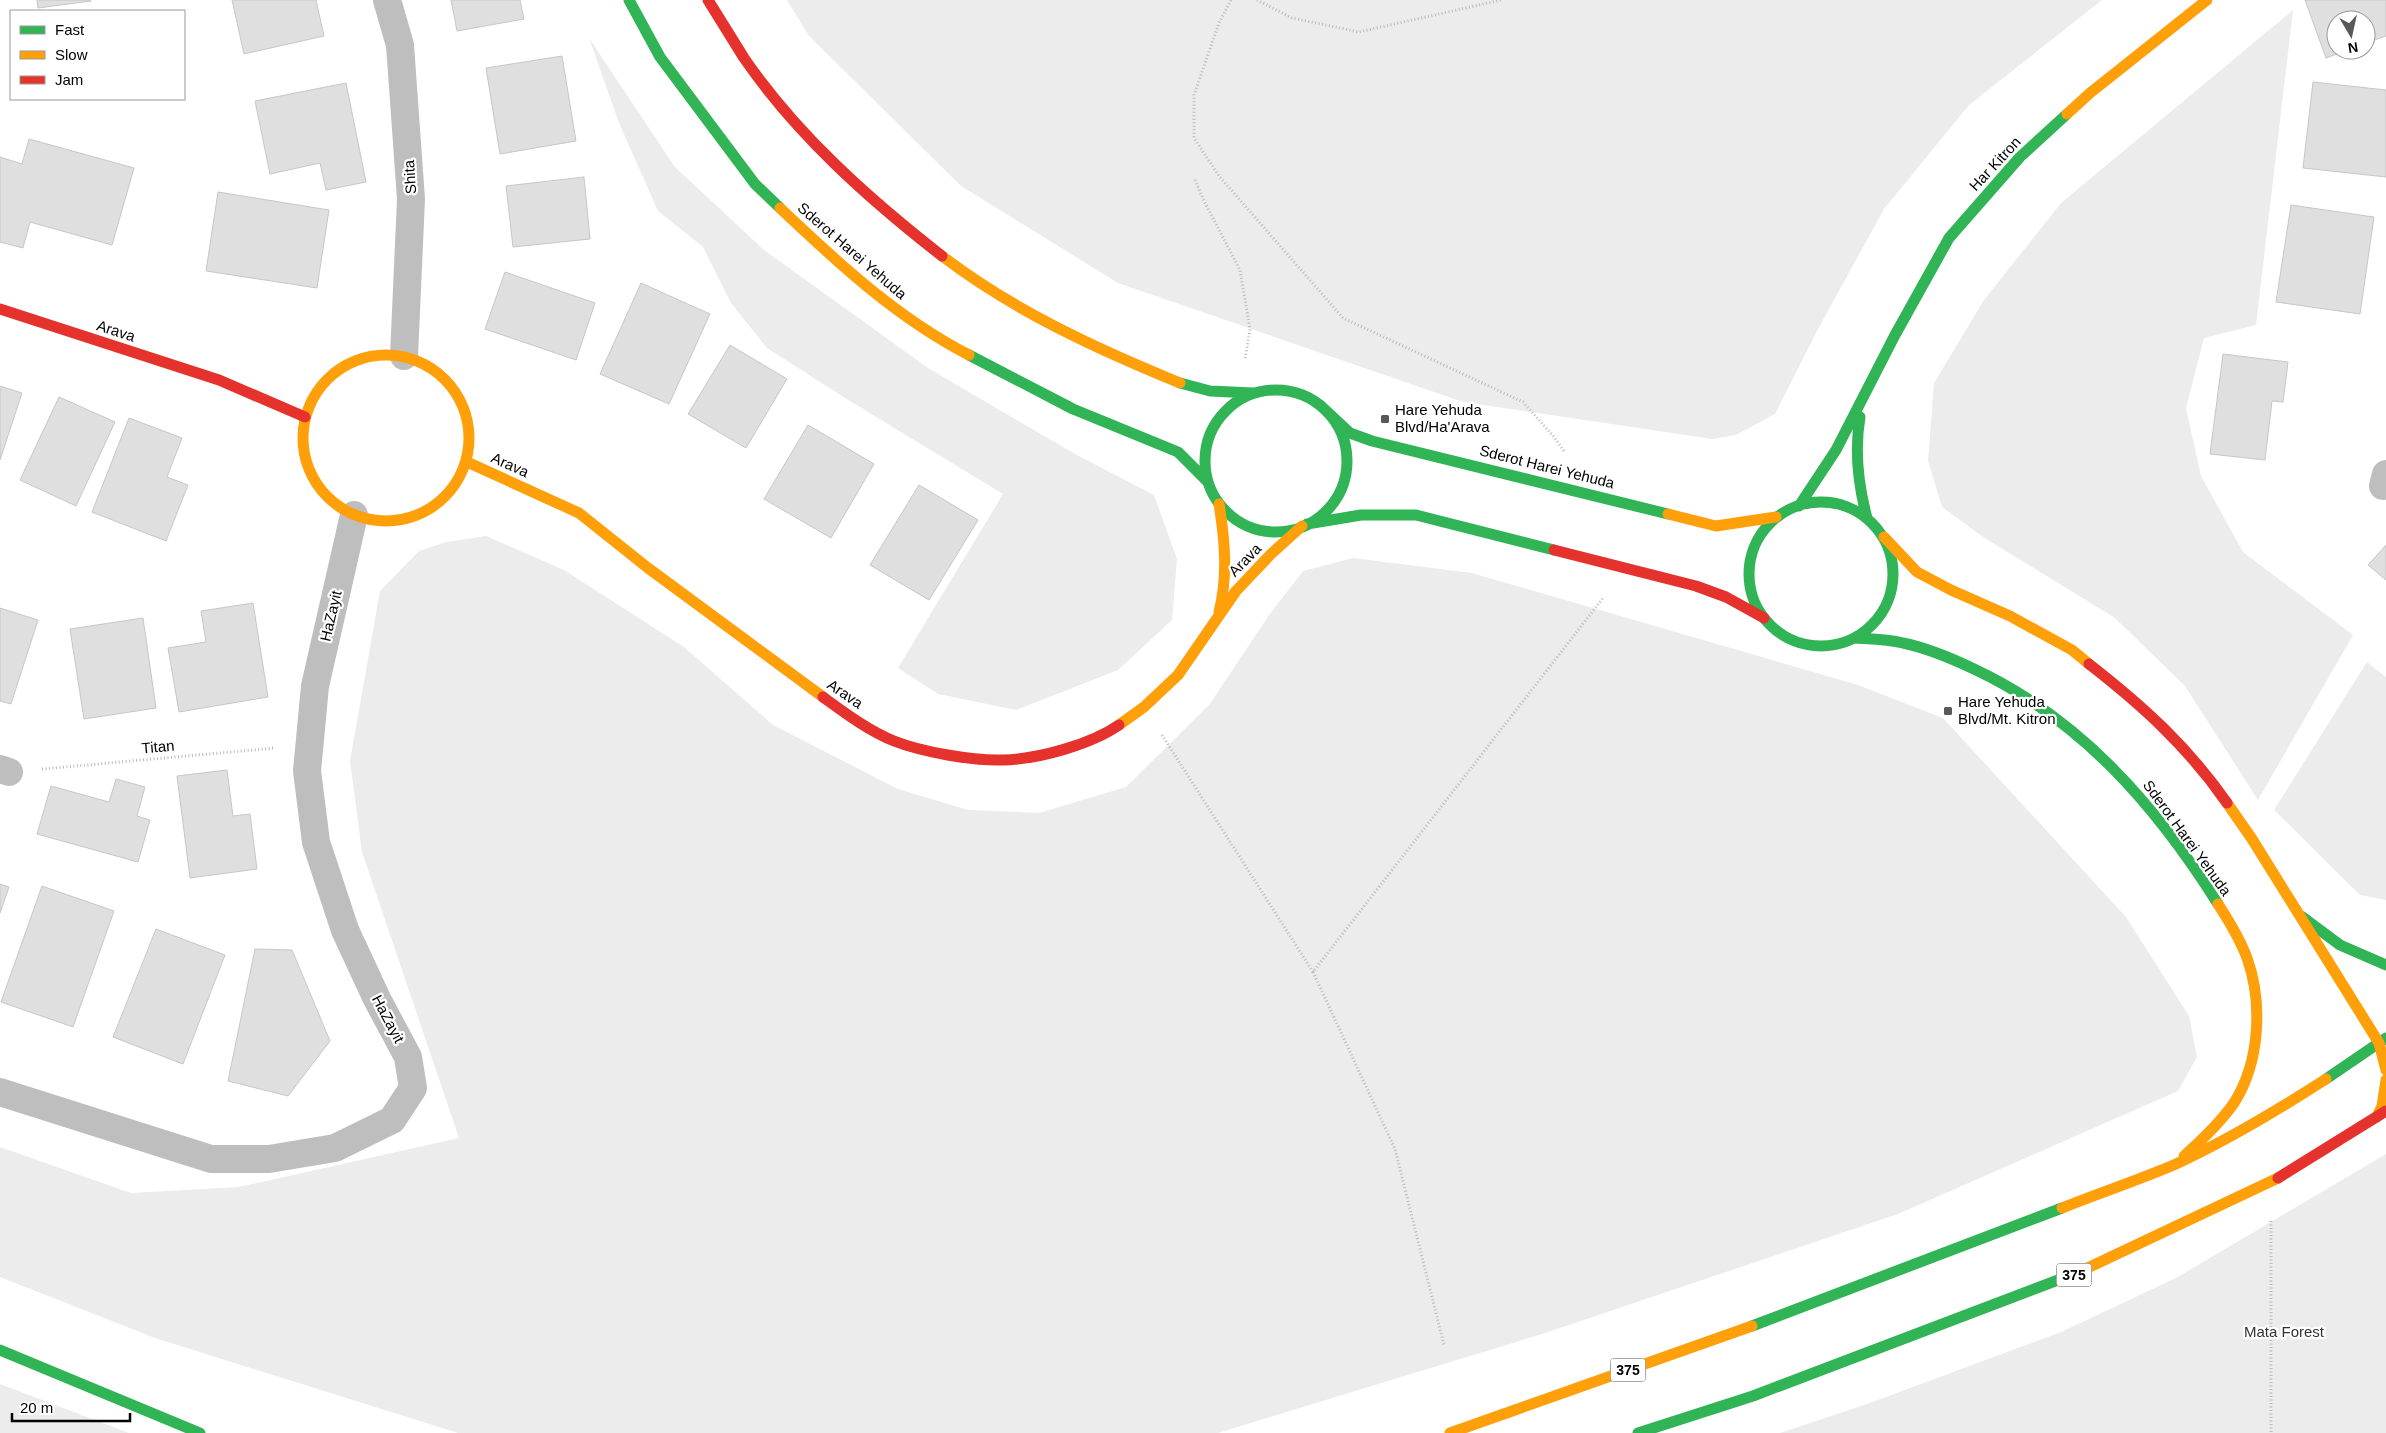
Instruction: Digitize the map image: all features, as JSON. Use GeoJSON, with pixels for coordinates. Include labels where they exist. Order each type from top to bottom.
{"type":"FeatureCollection","features":[{"type":"Feature","properties":{"kind":"street","name":"Shita"},"geometry":{"type":"LineString","coordinates":[[387,0],[400,45],[412,198],[404,356]]}},
{"type":"Feature","properties":{"kind":"street","name":"Sderot Harei Yehuda"},"geometry":{"type":"LineString","coordinates":[[629,0],[660,57],[755,184],[848,272],[901,312],[965,353],[1073,409],[1178,452],[1208,482]]}},
{"type":"Feature","properties":{"kind":"street"},"geometry":{"type":"LineString","coordinates":[[708,0],[719,20],[762,80],[808,138],[894,218],[942,256],[1003,297],[1073,338],[1129,362],[1205,390],[1253,393],[1278,390],[1302,394],[1320,405],[1337,424],[1346,447],[1346,471],[1338,495],[1327,509],[1305,525]]}},
{"type":"Feature","properties":{"kind":"street","name":"Har Kitron"},"geometry":{"type":"LineString","coordinates":[[1799,506],[1820,477],[1864,399],[1895,335],[1949,238],[2020,157],[2090,93],[2207,0]]}},
{"type":"Feature","properties":{"kind":"street","name":"Arava"},"geometry":{"type":"LineString","coordinates":[[0,309],[219,380],[305,416]]}},
{"type":"Feature","properties":{"kind":"street"},"geometry":{"type":"LineString","coordinates":[[378,355],[404,356],[430,366],[451,384],[465,408],[470,435],[467,462],[454,488],[434,507],[409,519],[381,522],[354,515],[333,504],[317,486],[306,464],[302,440],[305,416],[315,393],[332,374],[354,360],[378,355]]}},
{"type":"Feature","properties":{"kind":"street"},"geometry":{"type":"LineString","coordinates":[[1253,393],[1232,405],[1209,434],[1204,458],[1208,482],[1219,504],[1236,520],[1259,530],[1284,532],[1305,525],[1352,515],[1386,512],[1416,515],[1696,586],[1726,597],[1764,618],[1781,634],[1804,644],[1830,646],[1854,638],[1874,623],[1885,609],[1893,585],[1892,560],[1884,537]]}},
{"type":"Feature","properties":{"kind":"street","name":"Har Kitron"},"geometry":{"type":"LineString","coordinates":[[1864,399],[1855,441],[1857,483],[1867,518]]}},
{"type":"Feature","properties":{"kind":"street","name":"Sderot Harei Yehuda"},"geometry":{"type":"LineString","coordinates":[[1320,405],[1350,433],[1372,441],[1716,526],[1776,517]]}},
{"type":"Feature","properties":{"kind":"street","name":"Arava"},"geometry":{"type":"LineString","coordinates":[[467,462],[579,513],[648,568],[848,715],[894,741],[942,754],[1003,760],[1054,752],[1106,734],[1144,707],[1178,675],[1236,592],[1270,555],[1305,525]]}},
{"type":"Feature","properties":{"kind":"street"},"geometry":{"type":"LineString","coordinates":[[1764,618],[1752,596],[1749,571],[1754,547],[1776,517],[1799,506],[1824,502],[1848,507],[1867,518],[1917,572],[1951,590],[2010,616],[2072,650],[2134,699],[2168,730],[2208,776],[2252,839],[2300,916],[2382,1040],[2386,1070]]}},
{"type":"Feature","properties":{"kind":"street","name":"Arava"},"geometry":{"type":"LineString","coordinates":[[1216,620],[1224,595],[1225,563],[1224,532],[1219,504]]}},
{"type":"Feature","properties":{"kind":"street","name":"HaZayit"},"geometry":{"type":"LineString","coordinates":[[0,1092],[211,1159],[269,1159],[335,1148],[392,1120],[413,1088],[408,1057],[377,999],[344,930],[316,842],[307,771],[315,686],[354,515]]}},
{"type":"Feature","properties":{"kind":"street","name":"Sderot Harei Yehuda"},"geometry":{"type":"LineString","coordinates":[[1854,638],[1889,640],[1929,650],[1982,674],[2036,704],[2086,742],[2122,775],[2162,823],[2199,874],[2225,915],[2240,941],[2250,969],[2256,1004],[2251,1062],[2241,1091],[2225,1115],[2175,1164]]}},
{"type":"Feature","properties":{"kind":"street"},"geometry":{"type":"LineString","coordinates":[[2300,916],[2324,936],[2357,956],[2386,965]]}},
{"type":"Feature","properties":{"kind":"street","name":"375"},"geometry":{"type":"LineString","coordinates":[[1450,1433],[1805,1307],[2175,1164],[2217,1144],[2301,1096],[2382,1040]]}},
{"type":"Feature","properties":{"kind":"street"},"geometry":{"type":"LineString","coordinates":[[2382,1114],[2386,1080]]}},
{"type":"Feature","properties":{"kind":"street","name":"375"},"geometry":{"type":"LineString","coordinates":[[1638,1433],[1753,1396],[2061,1280],[2271,1182],[2382,1114]]}},
{"type":"Feature","properties":{"kind":"street"},"geometry":{"type":"LineString","coordinates":[[0,1350],[200,1433]]}},
{"type":"Feature","properties":{"kind":"path"},"geometry":{"type":"LineString","coordinates":[[1231,0],[1219,23],[1194,94],[1194,138],[1219,176],[1343,318],[1524,402],[1554,437],[1591,494]]}},
{"type":"Feature","properties":{"kind":"path"},"geometry":{"type":"LineString","coordinates":[[1257,0],[1292,18],[1358,32],[1501,0]]}},
{"type":"Feature","properties":{"kind":"path"},"geometry":{"type":"LineString","coordinates":[[1195,180],[1240,270],[1250,329],[1239,392]]}},
{"type":"Feature","properties":{"kind":"path"},"geometry":{"type":"LineString","coordinates":[[1313,972],[1626,568]]}},
{"type":"Feature","properties":{"kind":"path"},"geometry":{"type":"LineString","coordinates":[[1144,707],[1313,972],[1395,1148],[1444,1345]]}},
{"type":"Feature","properties":{"kind":"path","name":"Titan"},"geometry":{"type":"LineString","coordinates":[[5,771],[310,745]]}},
{"type":"Feature","properties":{"kind":"path"},"geometry":{"type":"LineString","coordinates":[[2271,1182],[2271,1433]]}},
{"type":"Feature","properties":{"kind":"green space"},"geometry":{"type":"Polygon","coordinates":[[[787,0],[2102,0],[1969,105],[1884,209],[1818,329],[1775,414],[1736,435],[1712,439],[1463,402],[1118,283],[961,186],[809,36],[787,0]]]}},
{"type":"Feature","properties":{"kind":"green space"},"geometry":{"type":"Polygon","coordinates":[[[2293,10],[2256,325],[2204,338],[2186,408],[2201,476],[2243,552],[2353,635],[2258,800],[2185,686],[2115,618],[1983,537],[1942,507],[1928,461],[1934,383],[1984,300],[2061,203],[2293,10]]]}},
{"type":"Feature","properties":{"kind":"green space"},"geometry":{"type":"Polygon","coordinates":[[[589,38],[675,167],[764,250],[928,368],[1075,454],[1154,495],[1177,559],[1172,620],[1118,670],[1016,710],[938,694],[898,668],[1003,494],[767,348],[731,303],[703,247],[658,211],[619,123],[589,38]]]}},
{"type":"Feature","properties":{"kind":"green space"},"geometry":{"type":"Polygon","coordinates":[[[486,536],[564,570],[684,647],[773,725],[898,789],[968,810],[1039,813],[1126,787],[1209,705],[1269,615],[1303,571],[1353,558],[1472,573],[1858,685],[1943,718],[2126,917],[2189,1016],[2197,1057],[2178,1091],[1898,1214],[1542,1334],[1218,1433],[458,1433],[155,1338],[0,1277],[0,1147],[131,1193],[239,1187],[459,1138],[362,852],[350,761],[380,591],[419,551],[446,542],[486,536]]]}},
{"type":"Feature","properties":{"kind":"green space"},"geometry":{"type":"Polygon","coordinates":[[[2367,662],[2386,677],[2386,900],[2360,895],[2274,810],[2367,662]]]}},
{"type":"Feature","properties":{"kind":"green space","name":"Mata Forest"},"geometry":{"type":"Polygon","coordinates":[[[2386,1154],[2386,1433],[1780,1433],[1867,1404],[2061,1332],[2176,1278],[2386,1154]]]}},
{"type":"Feature","properties":{"kind":"green space"},"geometry":{"type":"Polygon","coordinates":[[[0,1384],[129,1433],[0,1433],[0,1384]]]}},
{"type":"Feature","properties":{"kind":"building"},"geometry":{"type":"Polygon","coordinates":[[[37,0],[90,0],[91,1],[38,8],[37,0]]]}},
{"type":"Feature","properties":{"kind":"building"},"geometry":{"type":"Polygon","coordinates":[[[232,0],[316,0],[324,36],[244,54],[232,0]]]}},
{"type":"Feature","properties":{"kind":"building"},"geometry":{"type":"Polygon","coordinates":[[[451,0],[520,0],[524,19],[457,31],[451,0]]]}},
{"type":"Feature","properties":{"kind":"building"},"geometry":{"type":"Polygon","coordinates":[[[2305,0],[2386,0],[2386,36],[2376,40],[2376,10],[2326,10],[2326,58],[2305,0]]]}},
{"type":"Feature","properties":{"kind":"building"},"geometry":{"type":"Polygon","coordinates":[[[562,56],[576,141],[500,154],[486,68],[562,56]]]}},
{"type":"Feature","properties":{"kind":"building"},"geometry":{"type":"Polygon","coordinates":[[[2313,82],[2386,90],[2386,177],[2303,168],[2313,82]]]}},
{"type":"Feature","properties":{"kind":"building"},"geometry":{"type":"Polygon","coordinates":[[[346,83],[366,182],[326,190],[320,163],[270,174],[255,101],[346,83]]]}},
{"type":"Feature","properties":{"kind":"building"},"geometry":{"type":"Polygon","coordinates":[[[29,139],[134,168],[112,245],[30,222],[23,248],[0,242],[0,157],[22,164],[29,139]]]}},
{"type":"Feature","properties":{"kind":"building"},"geometry":{"type":"Polygon","coordinates":[[[584,177],[590,239],[513,247],[506,186],[584,177]]]}},
{"type":"Feature","properties":{"kind":"building"},"geometry":{"type":"Polygon","coordinates":[[[218,192],[329,210],[317,288],[206,271],[218,192]]]}},
{"type":"Feature","properties":{"kind":"building"},"geometry":{"type":"Polygon","coordinates":[[[2291,205],[2374,217],[2360,314],[2276,302],[2291,205]]]}},
{"type":"Feature","properties":{"kind":"building"},"geometry":{"type":"Polygon","coordinates":[[[505,272],[595,303],[576,360],[485,329],[505,272]]]}},
{"type":"Feature","properties":{"kind":"building"},"geometry":{"type":"Polygon","coordinates":[[[641,283],[710,314],[669,404],[600,374],[641,283]]]}},
{"type":"Feature","properties":{"kind":"building"},"geometry":{"type":"Polygon","coordinates":[[[730,345],[787,379],[746,448],[688,414],[730,345]]]}},
{"type":"Feature","properties":{"kind":"building"},"geometry":{"type":"Polygon","coordinates":[[[2223,354],[2288,362],[2283,402],[2272,401],[2265,460],[2210,454],[2223,354]]]}},
{"type":"Feature","properties":{"kind":"building"},"geometry":{"type":"Polygon","coordinates":[[[0,386],[22,393],[0,460],[0,386]]]}},
{"type":"Feature","properties":{"kind":"building"},"geometry":{"type":"Polygon","coordinates":[[[59,397],[115,422],[76,506],[20,480],[59,397]]]}},
{"type":"Feature","properties":{"kind":"building"},"geometry":{"type":"Polygon","coordinates":[[[129,418],[182,438],[167,477],[188,485],[166,541],[92,512],[129,418]]]}},
{"type":"Feature","properties":{"kind":"building"},"geometry":{"type":"Polygon","coordinates":[[[808,425],[874,464],[831,538],[764,499],[808,425]]]}},
{"type":"Feature","properties":{"kind":"building"},"geometry":{"type":"Polygon","coordinates":[[[919,485],[978,520],[929,600],[870,565],[919,485]]]}},
{"type":"Feature","properties":{"kind":"building"},"geometry":{"type":"Polygon","coordinates":[[[2386,545],[2386,580],[2368,565],[2386,545]]]}},
{"type":"Feature","properties":{"kind":"building"},"geometry":{"type":"Polygon","coordinates":[[[253,603],[268,697],[179,712],[168,648],[206,642],[201,611],[253,603]]]}},
{"type":"Feature","properties":{"kind":"building"},"geometry":{"type":"Polygon","coordinates":[[[0,608],[38,620],[11,704],[0,701],[0,608]]]}},
{"type":"Feature","properties":{"kind":"building"},"geometry":{"type":"Polygon","coordinates":[[[143,618],[156,708],[84,719],[70,629],[143,618]]]}},
{"type":"Feature","properties":{"kind":"building"},"geometry":{"type":"Polygon","coordinates":[[[227,770],[233,816],[250,814],[257,869],[190,878],[177,776],[227,770]]]}},
{"type":"Feature","properties":{"kind":"building"},"geometry":{"type":"Polygon","coordinates":[[[116,779],[145,787],[137,816],[150,820],[138,862],[37,834],[51,786],[109,802],[116,779]]]}},
{"type":"Feature","properties":{"kind":"building"},"geometry":{"type":"Polygon","coordinates":[[[0,884],[9,887],[0,913],[0,884]]]}},
{"type":"Feature","properties":{"kind":"building"},"geometry":{"type":"Polygon","coordinates":[[[42,886],[114,911],[73,1027],[1,1002],[42,886]]]}},
{"type":"Feature","properties":{"kind":"building"},"geometry":{"type":"Polygon","coordinates":[[[156,929],[225,955],[183,1064],[113,1037],[156,929]]]}},
{"type":"Feature","properties":{"kind":"building"},"geometry":{"type":"Polygon","coordinates":[[[255,949],[292,950],[330,1041],[288,1096],[228,1081],[255,949]]]}},
{"type":"Feature","properties":{"kind":"traffic: fast"},"geometry":{"type":"LineString","coordinates":[[629,0],[660,57],[755,184],[780,208]]}},
{"type":"Feature","properties":{"kind":"traffic: fast"},"geometry":{"type":"LineString","coordinates":[[1799,506],[1836,450],[1895,335],[1949,238],[2020,157],[2067,114]]}},
{"type":"Feature","properties":{"kind":"traffic: fast"},"geometry":{"type":"LineString","coordinates":[[969,355],[1073,409],[1178,452],[1208,482]]}},
{"type":"Feature","properties":{"kind":"traffic: fast"},"geometry":{"type":"LineString","coordinates":[[1180,383],[1210,391],[1253,393]]}},
{"type":"Feature","properties":{"kind":"traffic: fast"},"geometry":{"type":"LineString","coordinates":[[1276,390],[1303,396],[1315,402],[1326,411],[1335,422],[1341,434],[1347,461],[1341,488],[1335,500],[1326,511],[1315,520],[1303,526],[1276,532],[1249,526],[1237,520],[1226,511],[1217,500],[1211,488],[1205,461],[1211,434],[1217,422],[1226,411],[1237,402],[1249,396],[1276,390]]}},
{"type":"Feature","properties":{"kind":"traffic: fast"},"geometry":{"type":"LineString","coordinates":[[1320,405],[1350,433],[1372,441],[1668,514]]}},
{"type":"Feature","properties":{"kind":"traffic: fast"},"geometry":{"type":"LineString","coordinates":[[1860,417],[1857,455],[1861,493],[1867,518]]}},
{"type":"Feature","properties":{"kind":"traffic: fast"},"geometry":{"type":"LineString","coordinates":[[1821,502],[1848,508],[1861,514],[1872,523],[1881,534],[1887,547],[1893,574],[1887,601],[1881,614],[1872,625],[1861,634],[1848,640],[1821,646],[1794,640],[1781,634],[1770,625],[1761,614],[1755,601],[1749,574],[1755,547],[1761,534],[1770,523],[1781,514],[1794,508],[1821,502]]}},
{"type":"Feature","properties":{"kind":"traffic: fast"},"geometry":{"type":"LineString","coordinates":[[1307,524],[1361,515],[1416,515],[1554,550]]}},
{"type":"Feature","properties":{"kind":"traffic: fast"},"geometry":{"type":"LineString","coordinates":[[1854,638],[1897,642],[1939,654],[2013,689],[2049,713],[2082,739],[2113,768],[2142,800],[2169,833],[2218,904]]}},
{"type":"Feature","properties":{"kind":"traffic: fast"},"geometry":{"type":"LineString","coordinates":[[2301,916],[2340,945],[2386,965]]}},
{"type":"Feature","properties":{"kind":"traffic: fast"},"geometry":{"type":"LineString","coordinates":[[2326,1079],[2386,1038]]}},
{"type":"Feature","properties":{"kind":"traffic: fast"},"geometry":{"type":"LineString","coordinates":[[1752,1326],[2062,1208]]}},
{"type":"Feature","properties":{"kind":"traffic: fast"},"geometry":{"type":"LineString","coordinates":[[1638,1433],[1753,1396],[2079,1272]]}},
{"type":"Feature","properties":{"kind":"traffic: fast"},"geometry":{"type":"LineString","coordinates":[[0,1350],[200,1433]]}},
{"type":"Feature","properties":{"kind":"traffic: slow"},"geometry":{"type":"LineString","coordinates":[[2067,114],[2090,93],[2207,0]]}},
{"type":"Feature","properties":{"kind":"traffic: slow"},"geometry":{"type":"LineString","coordinates":[[780,208],[846,269],[893,307],[917,324],[969,355]]}},
{"type":"Feature","properties":{"kind":"traffic: slow"},"geometry":{"type":"LineString","coordinates":[[942,256],[969,276],[1027,311],[1118,357],[1180,383]]}},
{"type":"Feature","properties":{"kind":"traffic: slow"},"geometry":{"type":"LineString","coordinates":[[394,355],[410,358],[425,364],[439,373],[451,385],[460,399],[466,414],[469,438],[468,454],[460,477],[451,491],[439,503],[425,512],[410,518],[378,521],[362,518],[347,512],[333,503],[321,491],[312,477],[306,462],[303,430],[306,414],[312,399],[321,385],[333,373],[347,364],[362,358],[394,355]]}},
{"type":"Feature","properties":{"kind":"traffic: slow"},"geometry":{"type":"LineString","coordinates":[[467,462],[579,513],[648,568],[823,697]]}},
{"type":"Feature","properties":{"kind":"traffic: slow"},"geometry":{"type":"LineString","coordinates":[[1219,504],[1225,558],[1224,585],[1219,612]]}},
{"type":"Feature","properties":{"kind":"traffic: slow"},"geometry":{"type":"LineString","coordinates":[[1668,514],[1716,526],[1776,517]]}},
{"type":"Feature","properties":{"kind":"traffic: slow"},"geometry":{"type":"LineString","coordinates":[[1119,725],[1144,707],[1178,675],[1236,591],[1270,555],[1302,526]]}},
{"type":"Feature","properties":{"kind":"traffic: slow"},"geometry":{"type":"LineString","coordinates":[[1884,537],[1917,572],[1951,590],[2010,616],[2072,650],[2089,664]]}},
{"type":"Feature","properties":{"kind":"traffic: slow"},"geometry":{"type":"LineString","coordinates":[[2227,803],[2252,839],[2379,1043],[2386,1070]]}},
{"type":"Feature","properties":{"kind":"traffic: slow"},"geometry":{"type":"LineString","coordinates":[[2184,1156],[2210,1131],[2234,1103],[2243,1087],[2254,1051],[2257,1013],[2252,975],[2241,944],[2218,904]]}},
{"type":"Feature","properties":{"kind":"traffic: slow"},"geometry":{"type":"LineString","coordinates":[[2062,1208],[2162,1170],[2195,1155],[2290,1102],[2326,1079]]}},
{"type":"Feature","properties":{"kind":"traffic: slow"},"geometry":{"type":"LineString","coordinates":[[2377,1117],[2382,1106],[2386,1080]]}},
{"type":"Feature","properties":{"kind":"traffic: slow"},"geometry":{"type":"LineString","coordinates":[[2079,1272],[2278,1178]]}},
{"type":"Feature","properties":{"kind":"traffic: slow"},"geometry":{"type":"LineString","coordinates":[[1450,1433],[1752,1326]]}},
{"type":"Feature","properties":{"kind":"traffic: jam"},"geometry":{"type":"LineString","coordinates":[[708,0],[744,58],[787,113],[861,189],[942,256]]}},
{"type":"Feature","properties":{"kind":"traffic: jam"},"geometry":{"type":"LineString","coordinates":[[0,309],[219,380],[305,417]]}},
{"type":"Feature","properties":{"kind":"traffic: jam"},"geometry":{"type":"LineString","coordinates":[[1554,550],[1696,586],[1726,597],[1764,618]]}},
{"type":"Feature","properties":{"kind":"traffic: jam"},"geometry":{"type":"LineString","coordinates":[[2089,664],[2164,728],[2197,764],[2227,803]]}},
{"type":"Feature","properties":{"kind":"traffic: jam"},"geometry":{"type":"LineString","coordinates":[[823,697],[866,727],[894,741],[933,752],[977,759],[1003,760],[1047,754],[1094,739],[1119,725]]}},
{"type":"Feature","properties":{"kind":"traffic: jam"},"geometry":{"type":"LineString","coordinates":[[2278,1178],[2386,1111]]}},
{"type":"Feature","properties":{"kind":"place","name":"Hare Yehuda Blvd/Ha'Arava"},"geometry":{"type":"Point","coordinates":[1385,419]}},
{"type":"Feature","properties":{"kind":"place","name":"Hare Yehuda Blvd/Mt. Kitron"},"geometry":{"type":"Point","coordinates":[1948,711]}}]}
